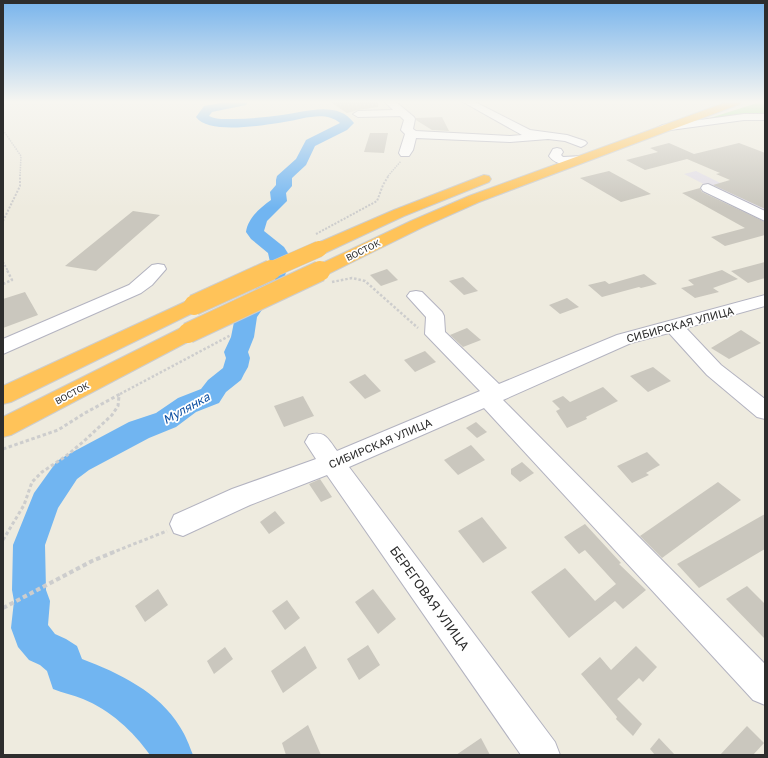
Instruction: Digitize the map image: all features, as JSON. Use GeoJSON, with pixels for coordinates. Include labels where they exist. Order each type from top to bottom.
{"type":"FeatureCollection","features":[{"type":"Feature","properties":{"kind":"highway","name":"ВОСТОК"},"geometry":{"type":"LineString","coordinates":[[3,428],[188,333],[324,277],[417,224],[474,199],[579,159],[623,137]]}},
{"type":"Feature","properties":{"kind":"highway"},"geometry":{"type":"LineString","coordinates":[[539,159],[595,138]]}},
{"type":"Feature","properties":{"kind":"highway","name":"ВОСТОК"},"geometry":{"type":"LineString","coordinates":[[3,396],[194,306],[314,243],[399,213],[497,174]]}},
{"type":"Feature","properties":{"kind":"street"},"geometry":{"type":"LineString","coordinates":[[405,153],[410,137]]}},
{"type":"Feature","properties":{"kind":"street"},"geometry":{"type":"LineString","coordinates":[[478,137],[510,139],[530,137]]}},
{"type":"Feature","properties":{"kind":"street"},"geometry":{"type":"LineString","coordinates":[[560,137],[581,143]]}},
{"type":"Feature","properties":{"kind":"street"},"geometry":{"type":"LineString","coordinates":[[557,152],[556,157],[559,160],[579,159]]}},
{"type":"Feature","properties":{"kind":"street"},"geometry":{"type":"LineString","coordinates":[[708,188],[765,217]]}},
{"type":"Feature","properties":{"kind":"street"},"geometry":{"type":"LineString","coordinates":[[3,347],[135,289],[158,269]]}},
{"type":"Feature","properties":{"kind":"street"},"geometry":{"type":"LineString","coordinates":[[416,296],[435,316],[435,334],[765,688]]}},
{"type":"Feature","properties":{"kind":"street","name":"СИБИРСКАЯ УЛИЦА"},"geometry":{"type":"LineString","coordinates":[[184,524],[241,497],[325,453],[492,396],[624,339],[765,300]]}},
{"type":"Feature","properties":{"kind":"street"},"geometry":{"type":"LineString","coordinates":[[673,326],[714,370],[765,411]]}},
{"type":"Feature","properties":{"kind":"street","name":"БЕРЕГОВАЯ УЛИЦА"},"geometry":{"type":"LineString","coordinates":[[325,453],[542,755]]}},
{"type":"Feature","properties":{"kind":"path"},"geometry":{"type":"LineString","coordinates":[[3,221],[20,186],[21,156],[8,137]]}},
{"type":"Feature","properties":{"kind":"path"},"geometry":{"type":"LineString","coordinates":[[314,243],[377,200],[380,196],[380,189],[386,178],[396,169],[405,153]]}},
{"type":"Feature","properties":{"kind":"path"},"geometry":{"type":"LineString","coordinates":[[3,262],[12,280],[3,284]]}},
{"type":"Feature","properties":{"kind":"path"},"geometry":{"type":"LineString","coordinates":[[324,277],[352,278],[365,281],[419,329]]}},
{"type":"Feature","properties":{"kind":"path"},"geometry":{"type":"LineString","coordinates":[[3,449],[58,430],[85,413],[231,335]]}},
{"type":"Feature","properties":{"kind":"path"},"geometry":{"type":"LineString","coordinates":[[3,540],[24,505],[32,482],[42,472],[72,452],[112,415],[118,406],[119,396]]}},
{"type":"Feature","properties":{"kind":"path"},"geometry":{"type":"LineString","coordinates":[[3,608],[92,561],[184,524]]}},
{"type":"Feature","properties":{"kind":"shaded area"},"geometry":{"type":"Polygon","coordinates":[[[696,171],[765,205],[765,215],[684,174],[696,171]]]}},
{"type":"Feature","properties":{"kind":"building"},"geometry":{"type":"Polygon","coordinates":[[[369,137],[387,137],[384,153],[364,152],[369,137]]]}},
{"type":"Feature","properties":{"kind":"building"},"geometry":{"type":"Polygon","coordinates":[[[669,143],[694,154],[739,143],[765,153],[765,209],[713,185],[730,180],[716,174],[720,173],[687,159],[645,170],[626,160],[658,152],[650,148],[669,143]]]}},
{"type":"Feature","properties":{"kind":"building"},"geometry":{"type":"Polygon","coordinates":[[[609,171],[651,194],[621,202],[580,178],[609,171]]]}},
{"type":"Feature","properties":{"kind":"building"},"geometry":{"type":"Polygon","coordinates":[[[700,188],[702,192],[765,222],[765,235],[725,246],[711,237],[745,228],[682,193],[700,188]]]}},
{"type":"Feature","properties":{"kind":"building"},"geometry":{"type":"Polygon","coordinates":[[[133,211],[160,215],[96,271],[65,266],[133,211]]]}},
{"type":"Feature","properties":{"kind":"building"},"geometry":{"type":"Polygon","coordinates":[[[765,262],[765,278],[748,283],[731,271],[765,262]]]}},
{"type":"Feature","properties":{"kind":"building"},"geometry":{"type":"Polygon","coordinates":[[[387,269],[398,280],[381,286],[370,275],[387,269]]]}},
{"type":"Feature","properties":{"kind":"building"},"geometry":{"type":"Polygon","coordinates":[[[722,270],[738,279],[713,288],[719,292],[695,298],[681,288],[694,285],[688,280],[722,270]]]}},
{"type":"Feature","properties":{"kind":"building"},"geometry":{"type":"Polygon","coordinates":[[[644,274],[657,284],[641,288],[639,287],[602,297],[588,285],[605,281],[609,284],[644,274]]]}},
{"type":"Feature","properties":{"kind":"building"},"geometry":{"type":"Polygon","coordinates":[[[463,277],[478,291],[464,295],[449,281],[463,277]]]}},
{"type":"Feature","properties":{"kind":"building"},"geometry":{"type":"Polygon","coordinates":[[[25,292],[38,315],[3,328],[3,299],[25,292]]]}},
{"type":"Feature","properties":{"kind":"building"},"geometry":{"type":"Polygon","coordinates":[[[567,298],[579,307],[560,314],[549,305],[567,298]]]}},
{"type":"Feature","properties":{"kind":"building"},"geometry":{"type":"Polygon","coordinates":[[[467,328],[481,340],[463,347],[450,335],[467,328]]]}},
{"type":"Feature","properties":{"kind":"building"},"geometry":{"type":"Polygon","coordinates":[[[741,330],[761,343],[729,359],[711,348],[741,330]]]}},
{"type":"Feature","properties":{"kind":"building"},"geometry":{"type":"Polygon","coordinates":[[[425,351],[436,362],[415,372],[404,360],[425,351]]]}},
{"type":"Feature","properties":{"kind":"building"},"geometry":{"type":"Polygon","coordinates":[[[653,367],[671,381],[648,392],[630,376],[653,367]]]}},
{"type":"Feature","properties":{"kind":"building"},"geometry":{"type":"Polygon","coordinates":[[[365,374],[381,391],[365,399],[349,382],[365,374]]]}},
{"type":"Feature","properties":{"kind":"building"},"geometry":{"type":"Polygon","coordinates":[[[603,387],[618,401],[586,417],[587,419],[567,428],[556,411],[560,409],[552,401],[563,396],[570,402],[603,387]]]}},
{"type":"Feature","properties":{"kind":"building"},"geometry":{"type":"Polygon","coordinates":[[[303,396],[314,416],[284,427],[274,406],[303,396]]]}},
{"type":"Feature","properties":{"kind":"building"},"geometry":{"type":"Polygon","coordinates":[[[476,422],[487,432],[477,438],[466,428],[476,422]]]}},
{"type":"Feature","properties":{"kind":"building"},"geometry":{"type":"Polygon","coordinates":[[[471,445],[485,460],[458,475],[444,460],[471,445]]]}},
{"type":"Feature","properties":{"kind":"building"},"geometry":{"type":"Polygon","coordinates":[[[647,452],[660,465],[646,473],[649,475],[632,483],[617,466],[647,452]]]}},
{"type":"Feature","properties":{"kind":"building"},"geometry":{"type":"Polygon","coordinates":[[[522,462],[534,473],[520,482],[511,474],[511,469],[522,462]]]}},
{"type":"Feature","properties":{"kind":"building"},"geometry":{"type":"Polygon","coordinates":[[[320,479],[332,497],[321,502],[309,484],[320,479]]]}},
{"type":"Feature","properties":{"kind":"building"},"geometry":{"type":"Polygon","coordinates":[[[718,482],[741,500],[662,558],[640,536],[718,482]]]}},
{"type":"Feature","properties":{"kind":"building"},"geometry":{"type":"Polygon","coordinates":[[[275,511],[285,523],[269,534],[260,522],[275,511]]]}},
{"type":"Feature","properties":{"kind":"building"},"geometry":{"type":"Polygon","coordinates":[[[765,514],[765,549],[699,588],[677,564],[765,514]]]}},
{"type":"Feature","properties":{"kind":"building"},"geometry":{"type":"Polygon","coordinates":[[[482,517],[507,548],[483,563],[458,531],[482,517]]]}},
{"type":"Feature","properties":{"kind":"building"},"geometry":{"type":"Polygon","coordinates":[[[585,524],[621,563],[619,564],[646,590],[623,609],[615,601],[569,638],[531,592],[565,568],[595,601],[616,584],[585,550],[579,554],[564,537],[585,524]]]}},
{"type":"Feature","properties":{"kind":"building"},"geometry":{"type":"Polygon","coordinates":[[[747,586],[765,604],[765,639],[726,599],[747,586]]]}},
{"type":"Feature","properties":{"kind":"building"},"geometry":{"type":"Polygon","coordinates":[[[158,589],[168,605],[145,622],[135,606],[158,589]]]}},
{"type":"Feature","properties":{"kind":"building"},"geometry":{"type":"Polygon","coordinates":[[[373,589],[396,619],[378,634],[355,602],[373,589]]]}},
{"type":"Feature","properties":{"kind":"building"},"geometry":{"type":"Polygon","coordinates":[[[287,600],[300,618],[285,630],[272,611],[287,600]]]}},
{"type":"Feature","properties":{"kind":"building"},"geometry":{"type":"Polygon","coordinates":[[[368,645],[380,665],[359,680],[347,659],[368,645]]]}},
{"type":"Feature","properties":{"kind":"building"},"geometry":{"type":"Polygon","coordinates":[[[305,646],[317,668],[283,693],[271,671],[305,646]]]}},
{"type":"Feature","properties":{"kind":"building"},"geometry":{"type":"Polygon","coordinates":[[[636,646],[657,667],[643,682],[639,678],[617,699],[642,724],[633,736],[616,719],[617,717],[581,674],[600,657],[611,670],[636,646]]]}},
{"type":"Feature","properties":{"kind":"building"},"geometry":{"type":"Polygon","coordinates":[[[225,647],[233,659],[214,674],[207,661],[225,647]]]}},
{"type":"Feature","properties":{"kind":"building"},"geometry":{"type":"Polygon","coordinates":[[[308,725],[321,755],[286,755],[282,743],[308,725]]]}},
{"type":"Feature","properties":{"kind":"building"},"geometry":{"type":"Polygon","coordinates":[[[747,726],[764,743],[753,755],[720,755],[747,726]]]}},
{"type":"Feature","properties":{"kind":"building"},"geometry":{"type":"Polygon","coordinates":[[[481,738],[490,755],[456,755],[481,738]]]}},
{"type":"Feature","properties":{"kind":"building"},"geometry":{"type":"Polygon","coordinates":[[[659,738],[675,755],[655,755],[650,749],[659,738]]]}},
{"type":"Feature","properties":{"kind":"waterway","name":"Мулянка"},"geometry":{"type":"LineString","coordinates":[[172,755],[155,727],[145,717],[121,698],[107,690],[94,683],[67,675],[63,660],[53,652],[42,647],[31,634],[29,628],[32,601],[29,590],[29,545],[45,503],[67,470],[139,430],[166,420],[187,405],[210,396],[217,386],[232,374],[236,367],[238,358],[236,352],[241,342],[246,317],[274,278],[280,262],[277,251],[255,232],[255,228],[260,219],[279,201],[278,192],[284,186],[284,177],[298,166],[310,143],[321,137]]}}]}
